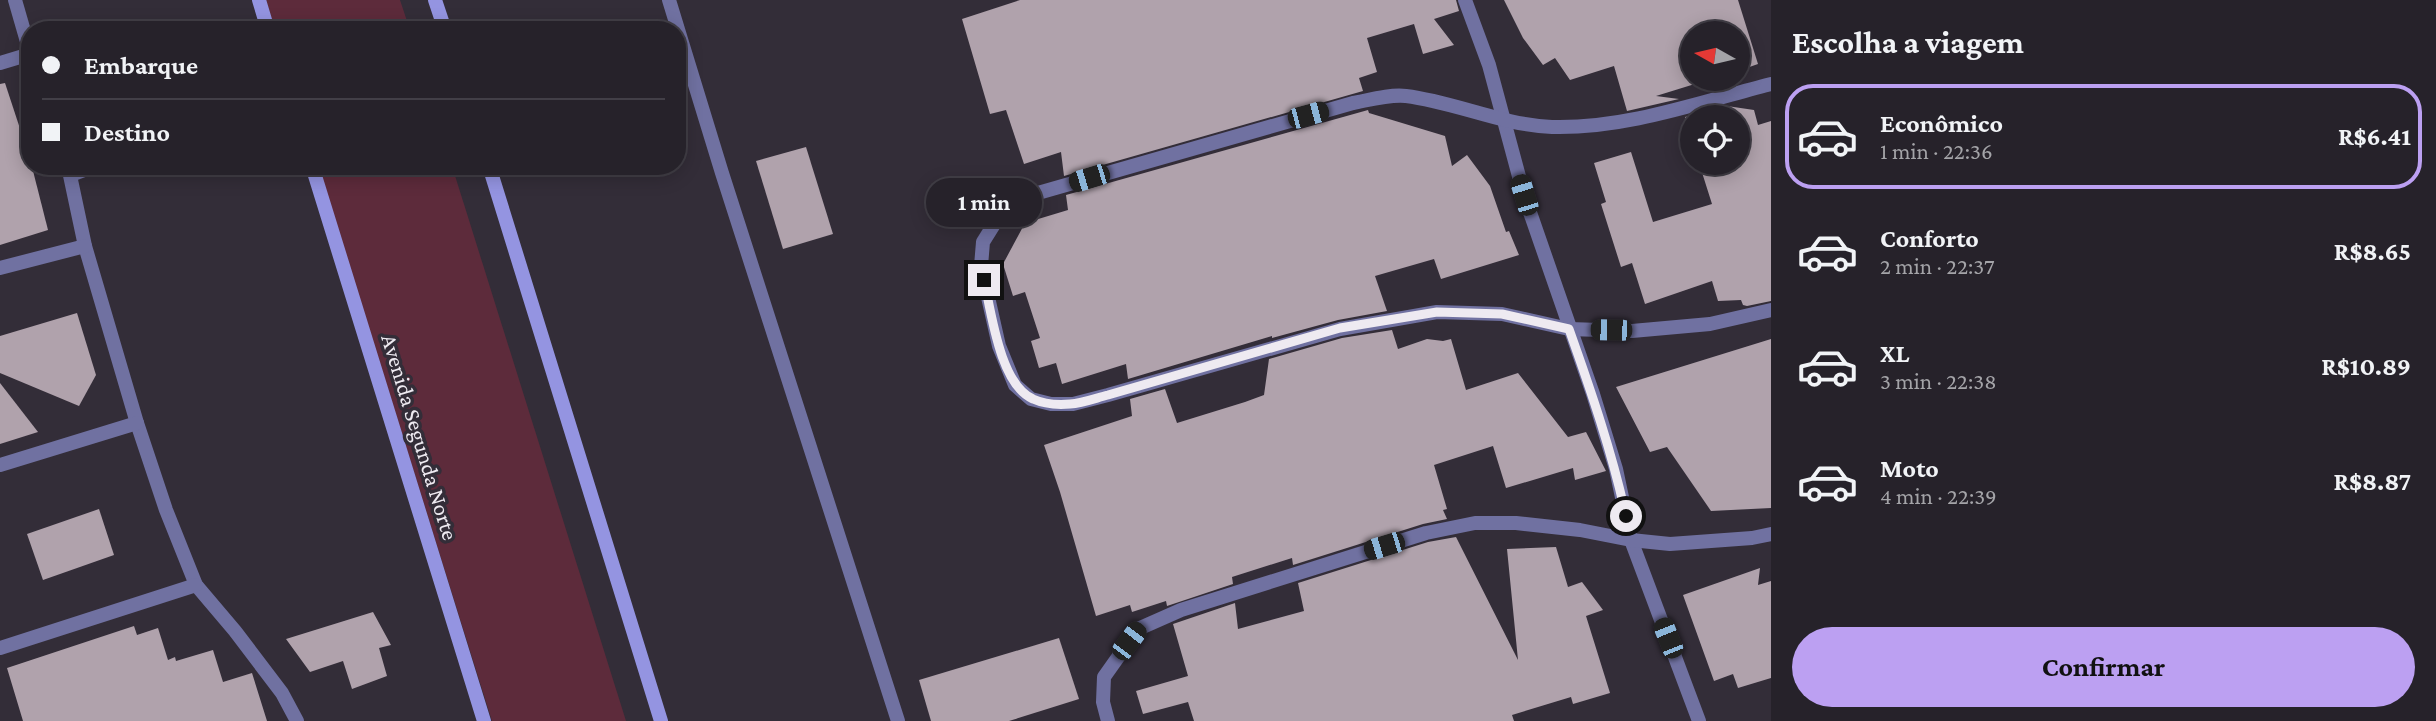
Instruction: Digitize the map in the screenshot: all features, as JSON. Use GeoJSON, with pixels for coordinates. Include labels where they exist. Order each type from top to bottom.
{"type":"FeatureCollection","features":[{"type":"Feature","properties":{"kind":"street"},"geometry":{"type":"LineString","coordinates":[[15,0],[21,21]]}},
{"type":"Feature","properties":{"kind":"street"},"geometry":{"type":"LineString","coordinates":[[259,0],[265,21]]}},
{"type":"Feature","properties":{"kind":"street"},"geometry":{"type":"LineString","coordinates":[[435,0],[442,21]]}},
{"type":"Feature","properties":{"kind":"street"},"geometry":{"type":"LineString","coordinates":[[669,0],[675,21]]}},
{"type":"Feature","properties":{"kind":"street"},"geometry":{"type":"LineString","coordinates":[[1465,0],[1489,65],[1524,195],[1593,394],[1616,469],[1631,540],[1699,721]]}},
{"type":"Feature","properties":{"kind":"street"},"geometry":{"type":"LineString","coordinates":[[686,55],[898,721]]}},
{"type":"Feature","properties":{"kind":"street"},"geometry":{"type":"LineString","coordinates":[[0,63],[21,56]]}},
{"type":"Feature","properties":{"kind":"street"},"geometry":{"type":"LineString","coordinates":[[1771,84],[1659,113],[1595,125],[1550,127],[1502,119],[1404,96],[1353,103],[1024,197],[998,218],[983,242],[981,266],[999,346],[1015,385],[1031,399],[1051,404],[1073,404],[1340,328],[1437,312],[1502,314],[1569,329],[1632,331],[1710,324],[1771,310]]}},
{"type":"Feature","properties":{"kind":"street"},"geometry":{"type":"LineString","coordinates":[[70,175],[85,246],[136,423],[196,585],[282,693],[297,721]]}},
{"type":"Feature","properties":{"kind":"street","name":"Avenida Segunda Norte"},"geometry":{"type":"LineString","coordinates":[[315,175],[484,721]]}},
{"type":"Feature","properties":{"kind":"street"},"geometry":{"type":"LineString","coordinates":[[492,175],[661,721]]}},
{"type":"Feature","properties":{"kind":"street"},"geometry":{"type":"LineString","coordinates":[[0,268],[85,246]]}},
{"type":"Feature","properties":{"kind":"street"},"geometry":{"type":"LineString","coordinates":[[0,465],[136,423]]}},
{"type":"Feature","properties":{"kind":"street"},"geometry":{"type":"LineString","coordinates":[[1108,721],[1103,702],[1104,677],[1138,629],[1181,610],[1426,533],[1475,523],[1516,523],[1670,544],[1752,538],[1771,534]]}},
{"type":"Feature","properties":{"kind":"street"},"geometry":{"type":"LineString","coordinates":[[0,648],[196,585]]}},
{"type":"Feature","properties":{"kind":"shaded area"},"geometry":{"type":"Polygon","coordinates":[[[266,0],[400,0],[407,21],[272,21],[266,0]]]}},
{"type":"Feature","properties":{"kind":"shaded area"},"geometry":{"type":"Polygon","coordinates":[[[321,175],[455,175],[626,721],[492,721],[321,175]]]}},
{"type":"Feature","properties":{"kind":"building"},"geometry":{"type":"Polygon","coordinates":[[[1020,0],[1456,0],[1459,11],[1434,19],[1454,45],[1423,54],[1414,24],[1367,38],[1377,72],[1359,78],[1363,91],[1064,176],[1061,152],[1024,164],[1006,110],[990,114],[962,19],[1020,0]]]}},
{"type":"Feature","properties":{"kind":"building"},"geometry":{"type":"Polygon","coordinates":[[[1504,0],[1738,0],[1745,21],[1680,21],[1680,89],[1656,96],[1679,99],[1627,111],[1614,66],[1570,80],[1555,58],[1543,65],[1523,38],[1504,0]]]}},
{"type":"Feature","properties":{"kind":"building"},"geometry":{"type":"Polygon","coordinates":[[[1750,38],[1758,64],[1750,67],[1750,38]]]}},
{"type":"Feature","properties":{"kind":"building"},"geometry":{"type":"Polygon","coordinates":[[[5,83],[21,132],[21,175],[34,175],[48,230],[0,245],[0,84],[5,83]]]}},
{"type":"Feature","properties":{"kind":"building"},"geometry":{"type":"Polygon","coordinates":[[[1750,109],[1754,110],[1758,125],[1771,121],[1771,301],[1747,306],[1743,305],[1741,300],[1718,301],[1712,281],[1645,304],[1632,263],[1621,267],[1601,204],[1606,202],[1594,163],[1631,152],[1653,222],[1712,204],[1703,175],[1750,175],[1750,109]]]}},
{"type":"Feature","properties":{"kind":"building"},"geometry":{"type":"Polygon","coordinates":[[[1368,110],[1369,113],[1445,136],[1452,166],[1467,155],[1490,186],[1506,232],[1509,231],[1519,255],[1441,279],[1434,259],[1375,276],[1387,311],[1272,336],[1128,379],[1126,364],[1062,384],[1056,363],[1039,368],[1031,341],[1040,338],[1025,292],[1013,296],[1003,264],[1025,223],[1068,210],[1066,195],[1368,110]]]}},
{"type":"Feature","properties":{"kind":"building"},"geometry":{"type":"Polygon","coordinates":[[[806,147],[833,234],[783,249],[756,161],[806,147]]]}},
{"type":"Feature","properties":{"kind":"building"},"geometry":{"type":"Polygon","coordinates":[[[77,313],[96,375],[79,406],[0,373],[0,336],[77,313]]]}},
{"type":"Feature","properties":{"kind":"building"},"geometry":{"type":"Polygon","coordinates":[[[1392,330],[1398,349],[1427,339],[1451,339],[1466,390],[1518,373],[1568,437],[1586,432],[1606,471],[1575,480],[1573,468],[1506,488],[1493,446],[1434,465],[1447,509],[1443,510],[1447,519],[1293,565],[1292,558],[1232,577],[1233,584],[1167,606],[1166,601],[1132,612],[1130,605],[1096,616],[1044,445],[1132,416],[1130,399],[1165,389],[1177,423],[1245,402],[1264,395],[1269,359],[1342,338],[1392,330]]]}},
{"type":"Feature","properties":{"kind":"building"},"geometry":{"type":"Polygon","coordinates":[[[1771,339],[1771,508],[1711,511],[1667,447],[1650,452],[1616,387],[1771,339]]]}},
{"type":"Feature","properties":{"kind":"building"},"geometry":{"type":"Polygon","coordinates":[[[0,383],[38,432],[0,444],[0,383]]]}},
{"type":"Feature","properties":{"kind":"building"},"geometry":{"type":"Polygon","coordinates":[[[99,509],[114,555],[43,580],[27,534],[99,509]]]}},
{"type":"Feature","properties":{"kind":"building"},"geometry":{"type":"Polygon","coordinates":[[[1456,537],[1518,660],[1507,549],[1556,547],[1568,587],[1582,582],[1603,610],[1586,616],[1610,693],[1573,704],[1571,697],[1512,715],[1514,721],[1194,721],[1188,702],[1143,714],[1136,691],[1188,676],[1173,624],[1235,603],[1238,629],[1304,611],[1298,583],[1428,542],[1456,537]]]}},
{"type":"Feature","properties":{"kind":"building"},"geometry":{"type":"Polygon","coordinates":[[[1760,568],[1758,585],[1771,581],[1771,678],[1738,688],[1733,674],[1714,681],[1683,595],[1760,568]]]}},
{"type":"Feature","properties":{"kind":"building"},"geometry":{"type":"Polygon","coordinates":[[[373,612],[391,645],[379,648],[387,676],[352,689],[343,661],[310,672],[286,639],[373,612]]]}},
{"type":"Feature","properties":{"kind":"building"},"geometry":{"type":"Polygon","coordinates":[[[134,626],[137,635],[158,628],[168,660],[175,657],[176,661],[213,650],[223,682],[252,673],[267,721],[23,721],[7,668],[134,626]]]}},
{"type":"Feature","properties":{"kind":"building"},"geometry":{"type":"Polygon","coordinates":[[[1059,638],[1079,699],[1009,721],[931,721],[919,680],[1059,638]]]}},
{"type":"Feature","properties":{"kind":"route"},"geometry":{"type":"LineString","coordinates":[[984,280],[999,346],[1015,385],[1031,399],[1051,404],[1073,404],[1108,395],[1340,328],[1437,312],[1502,314],[1569,329],[1616,469],[1626,516]]}}]}
